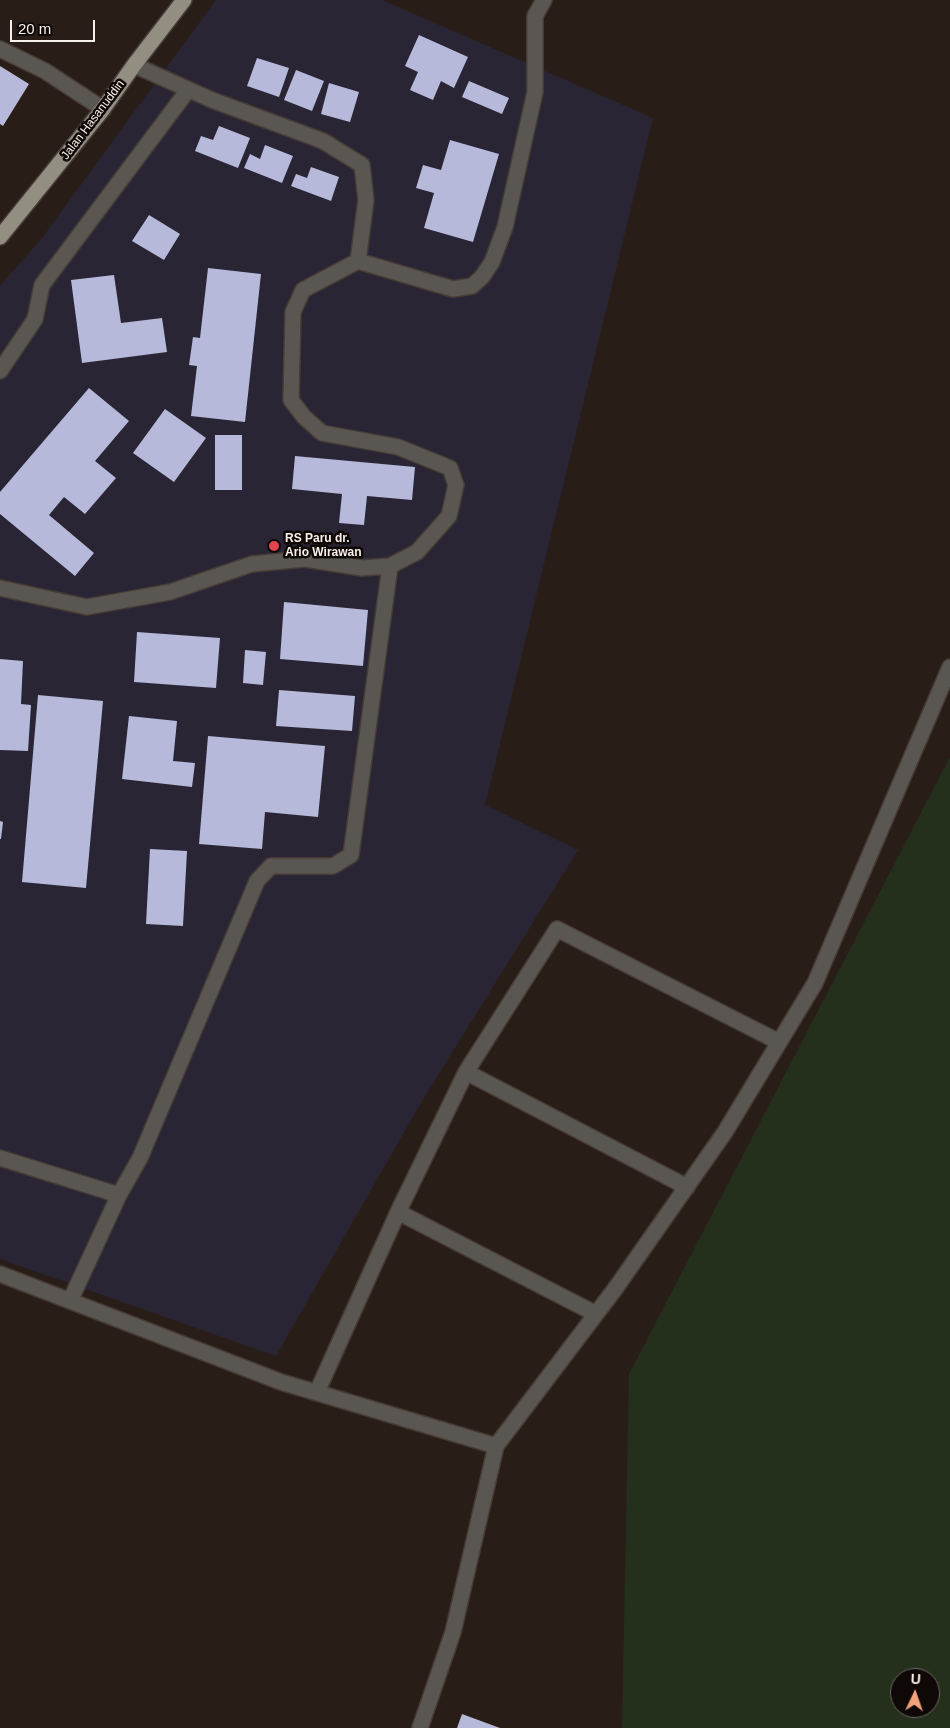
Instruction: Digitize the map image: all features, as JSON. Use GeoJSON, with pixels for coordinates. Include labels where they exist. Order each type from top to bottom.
{"type":"FeatureCollection","features":[{"type":"Feature","properties":{"kind":"main road","name":"Jalan Hasanuddin"},"geometry":{"type":"LineString","coordinates":[[0,237],[103,109],[184,0]]}},
{"type":"Feature","properties":{"kind":"street"},"geometry":{"type":"LineString","coordinates":[[0,588],[86,607],[170,592],[252,564],[305,559],[362,568],[390,566],[418,552],[449,516],[456,485],[450,468],[398,447],[322,433],[304,417],[291,400],[294,312],[303,290],[358,261],[453,289],[472,286],[482,277],[492,262],[505,227],[536,92],[535,16],[544,0]]}},
{"type":"Feature","properties":{"kind":"street"},"geometry":{"type":"LineString","coordinates":[[0,49],[45,71],[103,109]]}},
{"type":"Feature","properties":{"kind":"street"},"geometry":{"type":"LineString","coordinates":[[134,65],[212,100],[323,141],[362,165],[366,200],[358,261]]}},
{"type":"Feature","properties":{"kind":"street"},"geometry":{"type":"LineString","coordinates":[[0,371],[35,318],[42,285],[188,90]]}},
{"type":"Feature","properties":{"kind":"street"},"geometry":{"type":"LineString","coordinates":[[70,1301],[119,1195],[140,1158],[257,881],[272,866],[333,866],[351,855],[390,566]]}},
{"type":"Feature","properties":{"kind":"street"},"geometry":{"type":"LineString","coordinates":[[420,1728],[453,1632],[496,1446],[596,1314],[726,1132],[815,983],[950,667]]}},
{"type":"Feature","properties":{"kind":"street"},"geometry":{"type":"LineString","coordinates":[[317,1392],[398,1212],[466,1072],[557,929],[779,1042]]}},
{"type":"Feature","properties":{"kind":"street"},"geometry":{"type":"LineString","coordinates":[[466,1072],[687,1187]]}},
{"type":"Feature","properties":{"kind":"street"},"geometry":{"type":"LineString","coordinates":[[0,1158],[119,1195]]}},
{"type":"Feature","properties":{"kind":"street"},"geometry":{"type":"LineString","coordinates":[[398,1212],[596,1314]]}},
{"type":"Feature","properties":{"kind":"street"},"geometry":{"type":"LineString","coordinates":[[0,1274],[281,1382],[496,1446]]}},
{"type":"Feature","properties":{"kind":"shaded area","name":"RS Paru dr. Ario Wirawan"},"geometry":{"type":"Polygon","coordinates":[[[216,0],[382,0],[653,118],[485,805],[578,850],[422,1101],[276,1356],[0,1259],[0,286],[42,238],[216,0]]]}},
{"type":"Feature","properties":{"kind":"green space"},"geometry":{"type":"Polygon","coordinates":[[[950,757],[950,1728],[622,1728],[629,1374],[950,757]]]}},
{"type":"Feature","properties":{"kind":"building"},"geometry":{"type":"Polygon","coordinates":[[[419,35],[468,57],[454,88],[441,81],[433,100],[410,90],[418,72],[405,66],[419,35]]]}},
{"type":"Feature","properties":{"kind":"building"},"geometry":{"type":"Polygon","coordinates":[[[257,58],[289,68],[279,97],[247,86],[257,58]]]}},
{"type":"Feature","properties":{"kind":"building"},"geometry":{"type":"Polygon","coordinates":[[[0,66],[29,84],[3,126],[0,124],[0,66]]]}},
{"type":"Feature","properties":{"kind":"building"},"geometry":{"type":"Polygon","coordinates":[[[296,70],[324,81],[312,111],[284,100],[296,70]]]}},
{"type":"Feature","properties":{"kind":"building"},"geometry":{"type":"Polygon","coordinates":[[[469,81],[509,98],[502,114],[462,97],[469,81]]]}},
{"type":"Feature","properties":{"kind":"building"},"geometry":{"type":"Polygon","coordinates":[[[329,83],[359,92],[350,122],[321,114],[329,83]]]}},
{"type":"Feature","properties":{"kind":"building"},"geometry":{"type":"Polygon","coordinates":[[[219,126],[250,138],[238,168],[195,151],[201,136],[213,140],[219,126]]]}},
{"type":"Feature","properties":{"kind":"building"},"geometry":{"type":"Polygon","coordinates":[[[450,140],[499,154],[473,242],[424,228],[434,193],[416,188],[423,165],[441,170],[450,140]]]}},
{"type":"Feature","properties":{"kind":"building"},"geometry":{"type":"Polygon","coordinates":[[[265,145],[293,156],[282,183],[244,168],[250,154],[260,159],[265,145]]]}},
{"type":"Feature","properties":{"kind":"building"},"geometry":{"type":"Polygon","coordinates":[[[311,167],[339,177],[331,201],[291,186],[296,174],[307,178],[311,167]]]}},
{"type":"Feature","properties":{"kind":"building"},"geometry":{"type":"Polygon","coordinates":[[[149,215],[180,234],[164,260],[132,241],[149,215]]]}},
{"type":"Feature","properties":{"kind":"building"},"geometry":{"type":"Polygon","coordinates":[[[208,268],[261,274],[245,422],[191,416],[197,366],[189,365],[193,337],[200,338],[208,268]]]}},
{"type":"Feature","properties":{"kind":"building"},"geometry":{"type":"Polygon","coordinates":[[[114,275],[121,323],[162,318],[167,352],[82,363],[71,280],[114,275]]]}},
{"type":"Feature","properties":{"kind":"building"},"geometry":{"type":"Polygon","coordinates":[[[89,388],[129,421],[95,461],[116,478],[85,514],[64,497],[49,515],[94,553],[75,576],[0,514],[0,492],[89,388]]]}},
{"type":"Feature","properties":{"kind":"building"},"geometry":{"type":"Polygon","coordinates":[[[165,409],[206,438],[174,482],[133,453],[165,409]]]}},
{"type":"Feature","properties":{"kind":"building"},"geometry":{"type":"Polygon","coordinates":[[[215,435],[242,435],[242,490],[215,490],[215,435]]]}},
{"type":"Feature","properties":{"kind":"building"},"geometry":{"type":"Polygon","coordinates":[[[295,456],[415,467],[412,500],[367,496],[364,525],[339,523],[342,494],[292,489],[295,456]]]}},
{"type":"Feature","properties":{"kind":"building"},"geometry":{"type":"Polygon","coordinates":[[[284,602],[368,610],[363,666],[280,659],[284,602]]]}},
{"type":"Feature","properties":{"kind":"building"},"geometry":{"type":"Polygon","coordinates":[[[137,632],[220,638],[216,688],[134,682],[137,632]]]}},
{"type":"Feature","properties":{"kind":"building"},"geometry":{"type":"Polygon","coordinates":[[[245,650],[266,652],[263,685],[243,683],[245,650]]]}},
{"type":"Feature","properties":{"kind":"building"},"geometry":{"type":"Polygon","coordinates":[[[0,659],[23,661],[21,704],[31,705],[28,751],[0,750],[0,659]]]}},
{"type":"Feature","properties":{"kind":"building"},"geometry":{"type":"Polygon","coordinates":[[[279,690],[355,696],[352,731],[276,726],[279,690]]]}},
{"type":"Feature","properties":{"kind":"building"},"geometry":{"type":"Polygon","coordinates":[[[38,695],[103,701],[86,888],[22,882],[38,695]]]}},
{"type":"Feature","properties":{"kind":"building"},"geometry":{"type":"Polygon","coordinates":[[[129,716],[177,721],[173,761],[195,763],[192,787],[122,779],[129,716]]]}},
{"type":"Feature","properties":{"kind":"building"},"geometry":{"type":"Polygon","coordinates":[[[208,736],[325,746],[318,817],[265,812],[262,849],[199,844],[208,736]]]}},
{"type":"Feature","properties":{"kind":"building"},"geometry":{"type":"Polygon","coordinates":[[[0,821],[3,822],[1,839],[0,839],[0,821]]]}},
{"type":"Feature","properties":{"kind":"building"},"geometry":{"type":"Polygon","coordinates":[[[150,849],[187,851],[183,926],[146,924],[150,849]]]}},
{"type":"Feature","properties":{"kind":"building"},"geometry":{"type":"Polygon","coordinates":[[[462,1714],[500,1728],[457,1728],[462,1714]]]}},
{"type":"Feature","properties":{"kind":"place","name":"RS Paru dr. Ario Wirawan"},"geometry":{"type":"Point","coordinates":[274,546]}}]}
